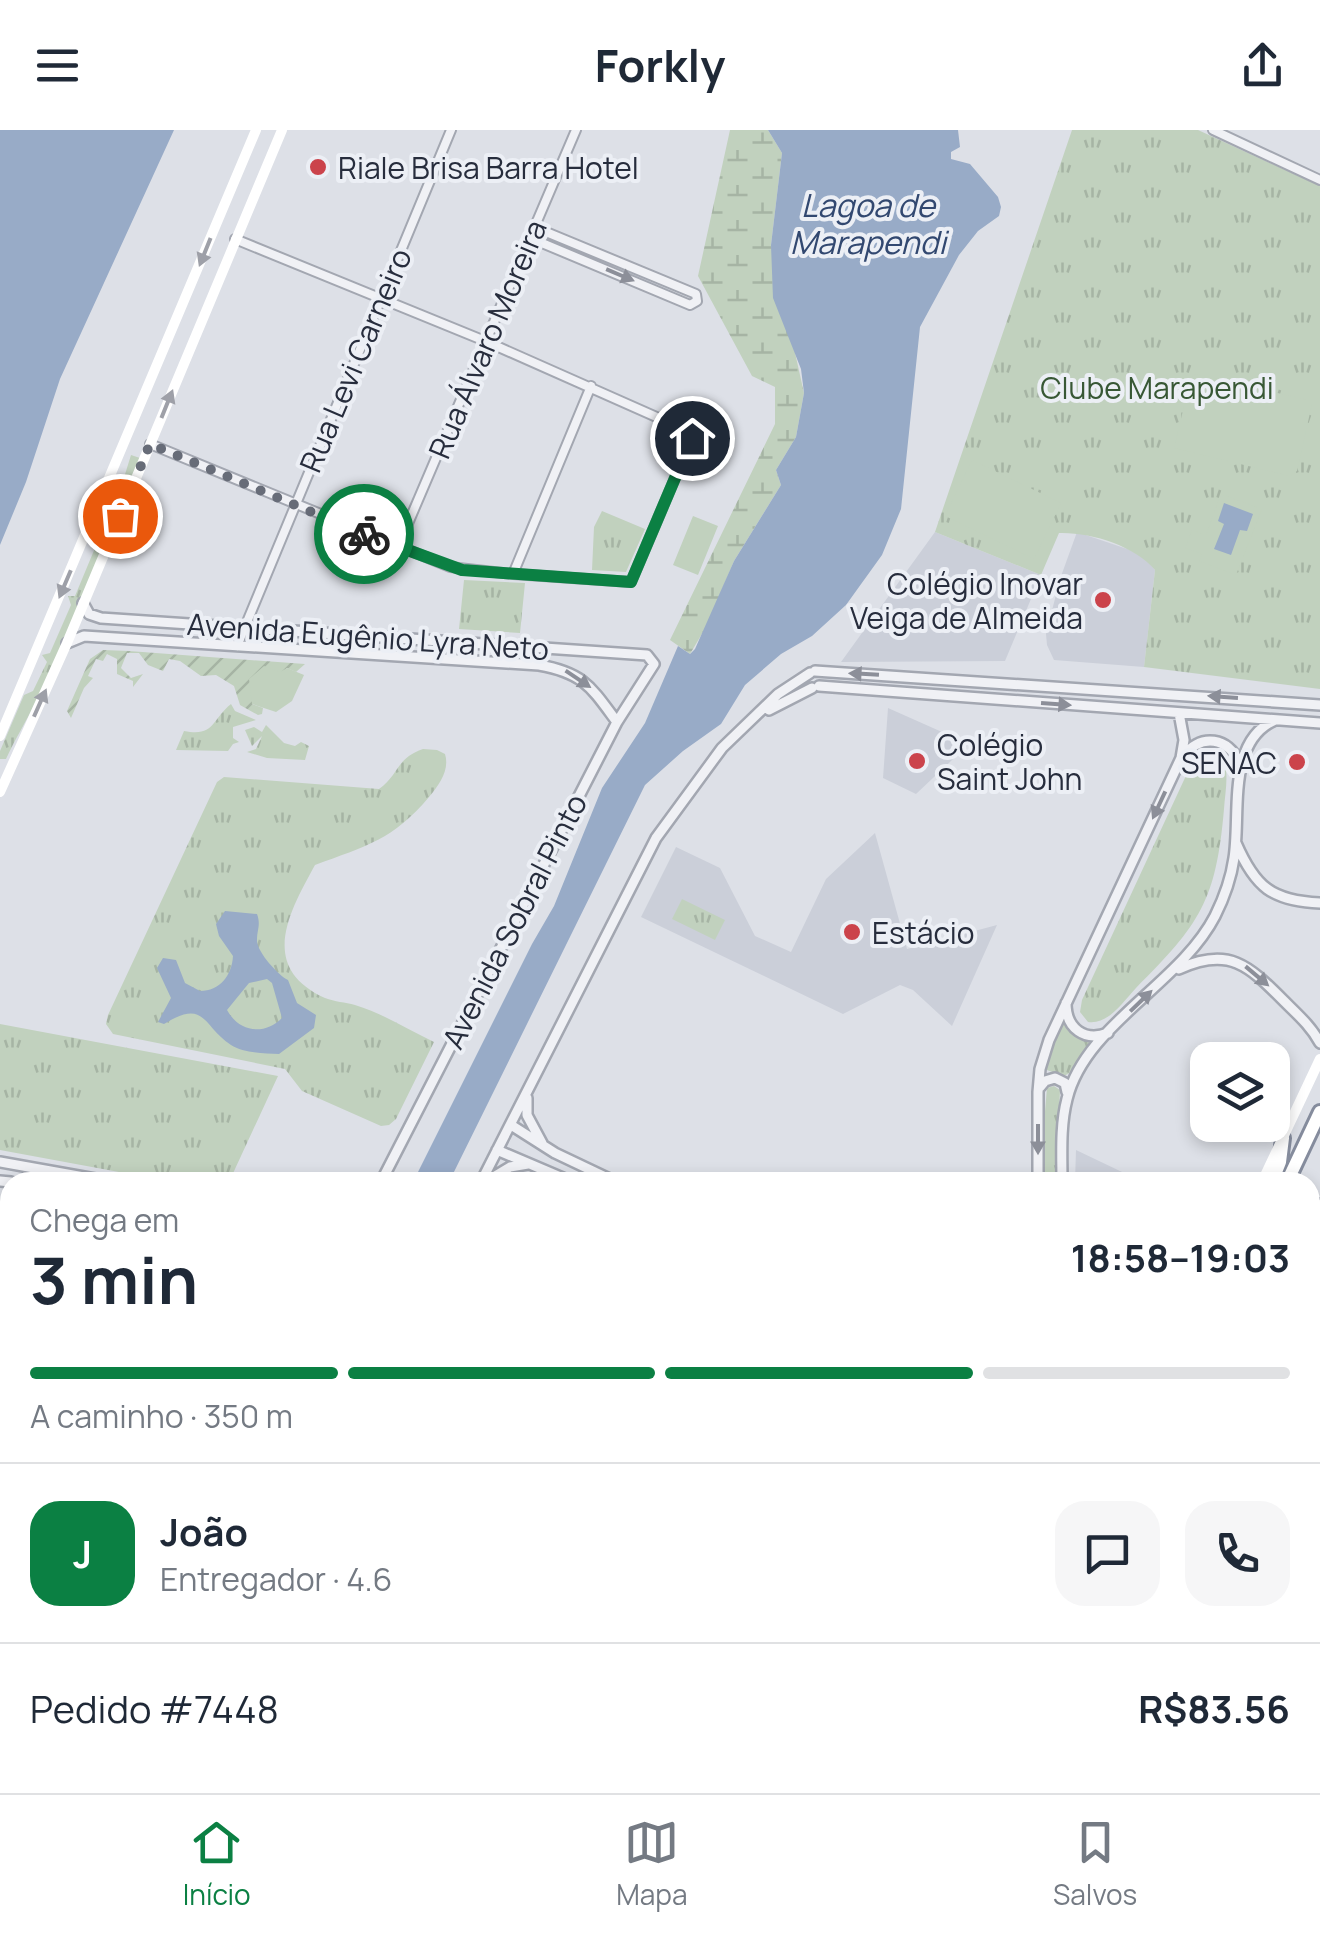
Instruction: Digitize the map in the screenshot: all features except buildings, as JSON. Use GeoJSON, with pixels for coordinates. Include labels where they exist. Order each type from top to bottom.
{"type":"FeatureCollection","features":[{"type":"Feature","properties":{"kind":"highway"},"geometry":{"type":"LineString","coordinates":[[1293,1172],[1320,1112]]}},
{"type":"Feature","properties":{"kind":"highway"},"geometry":{"type":"LineString","coordinates":[[1275,1172],[1283,1142]]}},
{"type":"Feature","properties":{"kind":"main road"},"geometry":{"type":"LineString","coordinates":[[0,739],[256,130]]}},
{"type":"Feature","properties":{"kind":"main road"},"geometry":{"type":"LineString","coordinates":[[0,792],[67,643],[282,130]]}},
{"type":"Feature","properties":{"kind":"main road"},"geometry":{"type":"LineString","coordinates":[[246,153],[238,202],[246,200],[266,169]]}},
{"type":"Feature","properties":{"kind":"main road"},"geometry":{"type":"LineString","coordinates":[[162,356],[178,331],[186,327],[191,333],[183,366]]}},
{"type":"Feature","properties":{"kind":"main road"},"geometry":{"type":"LineString","coordinates":[[0,764],[8,762],[27,733]]}},
{"type":"Feature","properties":{"kind":"main road"},"geometry":{"type":"LineString","coordinates":[[1290,1125],[1320,1059]]}},
{"type":"Feature","properties":{"kind":"main road"},"geometry":{"type":"LineString","coordinates":[[1267,1172],[1282,1142]]}},
{"type":"Feature","properties":{"kind":"street","name":"Rua Levi Carneiro"},"geometry":{"type":"LineString","coordinates":[[237,646],[451,130]]}},
{"type":"Feature","properties":{"kind":"street","name":"Rua Álvaro Moreira"},"geometry":{"type":"LineString","coordinates":[[398,547],[576,130]]}},
{"type":"Feature","properties":{"kind":"street"},"geometry":{"type":"LineString","coordinates":[[1212,130],[1320,180]]}},
{"type":"Feature","properties":{"kind":"street"},"geometry":{"type":"LineString","coordinates":[[530,238],[690,305],[697,301],[696,294],[534,227]]}},
{"type":"Feature","properties":{"kind":"street"},"geometry":{"type":"LineString","coordinates":[[150,444],[450,567],[631,582],[686,454],[690,433],[591,386],[236,238]]}},
{"type":"Feature","properties":{"kind":"street"},"geometry":{"type":"LineString","coordinates":[[512,574],[591,386]]}},
{"type":"Feature","properties":{"kind":"street","name":"Avenida Eugênio Lyra Neto"},"geometry":{"type":"LineString","coordinates":[[83,604],[90,614],[102,618],[542,646],[648,655],[654,664]]}},
{"type":"Feature","properties":{"kind":"street","name":"Avenida Eugênio Lyra Neto"},"geometry":{"type":"LineString","coordinates":[[67,643],[84,636],[540,664],[583,678],[617,722]]}},
{"type":"Feature","properties":{"kind":"street"},"geometry":{"type":"LineString","coordinates":[[384,655],[385,637]]}},
{"type":"Feature","properties":{"kind":"street"},"geometry":{"type":"LineString","coordinates":[[540,664],[542,646]]}},
{"type":"Feature","properties":{"kind":"street","name":"Avenida Sobral Pinto"},"geometry":{"type":"LineString","coordinates":[[386,1172],[617,722],[654,664]]}},
{"type":"Feature","properties":{"kind":"street"},"geometry":{"type":"LineString","coordinates":[[812,672],[821,676],[815,687]]}},
{"type":"Feature","properties":{"kind":"street"},"geometry":{"type":"LineString","coordinates":[[487,1172],[656,838],[722,748],[788,686],[812,672],[1320,704]]}},
{"type":"Feature","properties":{"kind":"street"},"geometry":{"type":"LineString","coordinates":[[928,677],[922,688],[929,694]]}},
{"type":"Feature","properties":{"kind":"street"},"geometry":{"type":"LineString","coordinates":[[1003,682],[1009,692],[1003,700]]}},
{"type":"Feature","properties":{"kind":"street"},"geometry":{"type":"LineString","coordinates":[[754,720],[815,687],[1320,723]]}},
{"type":"Feature","properties":{"kind":"street"},"geometry":{"type":"LineString","coordinates":[[1122,708],[1118,701],[1124,690]]}},
{"type":"Feature","properties":{"kind":"street"},"geometry":{"type":"LineString","coordinates":[[1301,703],[1308,712],[1301,722]]}},
{"type":"Feature","properties":{"kind":"street"},"geometry":{"type":"LineString","coordinates":[[1038,1172],[1038,1092],[1043,1056],[1181,758],[1184,740],[1180,713]]}},
{"type":"Feature","properties":{"kind":"street"},"geometry":{"type":"LineString","coordinates":[[1062,1172],[1063,1120],[1068,1095],[1090,1054],[1172,972],[1209,927],[1227,887],[1236,843],[1245,750],[1256,731],[1274,720]]}},
{"type":"Feature","properties":{"kind":"street"},"geometry":{"type":"LineString","coordinates":[[1181,758],[1195,743],[1218,741],[1236,754],[1242,766]]}},
{"type":"Feature","properties":{"kind":"street"},"geometry":{"type":"LineString","coordinates":[[1236,843],[1248,870],[1261,885],[1288,900],[1320,903]]}},
{"type":"Feature","properties":{"kind":"street"},"geometry":{"type":"LineString","coordinates":[[1172,972],[1212,959],[1245,965],[1307,1025],[1320,1043]]}},
{"type":"Feature","properties":{"kind":"street"},"geometry":{"type":"LineString","coordinates":[[1066,1001],[1068,1020],[1079,1032],[1094,1037],[1109,1032]]}},
{"type":"Feature","properties":{"kind":"street"},"geometry":{"type":"LineString","coordinates":[[1038,1092],[1045,1081],[1055,1078],[1064,1083],[1068,1095]]}},
{"type":"Feature","properties":{"kind":"street"},"geometry":{"type":"LineString","coordinates":[[527,1093],[527,1114],[543,1146]]}},
{"type":"Feature","properties":{"kind":"street"},"geometry":{"type":"LineString","coordinates":[[511,1125],[595,1172]]}},
{"type":"Feature","properties":{"kind":"street"},"geometry":{"type":"LineString","coordinates":[[497,1150],[550,1172]]}},
{"type":"Feature","properties":{"kind":"street"},"geometry":{"type":"LineString","coordinates":[[0,1162],[56,1172]]}},
{"type":"Feature","properties":{"kind":"street"},"geometry":{"type":"LineString","coordinates":[[501,1172],[533,1164]]}},
{"type":"Feature","properties":{"kind":"street"},"geometry":{"type":"LineString","coordinates":[[577,1172],[580,1165]]}},
{"type":"Feature","properties":{"kind":"shaded area"},"geometry":{"type":"Polygon","coordinates":[[[935,532],[1041,575],[1005,661],[841,662],[935,532]]]}},
{"type":"Feature","properties":{"kind":"shaded area","name":"Colégio Inovar Veiga de Almeida"},"geometry":{"type":"Polygon","coordinates":[[[1077,532],[1142,554],[1155,570],[1144,667],[1054,660],[1046,634],[1077,532]]]}},
{"type":"Feature","properties":{"kind":"shaded area","name":"Colégio Saint John"},"geometry":{"type":"Polygon","coordinates":[[[888,708],[969,744],[916,794],[883,778],[888,708]]]}},
{"type":"Feature","properties":{"kind":"shaded area","name":"Estácio"},"geometry":{"type":"Polygon","coordinates":[[[875,833],[907,949],[997,925],[952,1026],[913,990],[900,985],[843,1014],[641,917],[676,847],[720,868],[755,936],[791,952],[826,879],[875,833]]]}},
{"type":"Feature","properties":{"kind":"shaded area"},"geometry":{"type":"Polygon","coordinates":[[[1076,1150],[1122,1172],[1075,1172],[1076,1150]]]}},
{"type":"Feature","properties":{"kind":"green space"},"geometry":{"type":"Polygon","coordinates":[[[730,130],[768,130],[782,153],[771,245],[804,393],[796,437],[776,470],[781,485],[734,561],[690,654],[670,640],[775,424],[775,387],[752,376],[698,276],[730,130]]]}},
{"type":"Feature","properties":{"kind":"green space","name":"Clube Marapendi"},"geometry":{"type":"Polygon","coordinates":[[[1072,130],[1198,130],[1320,186],[1320,689],[1144,667],[1155,570],[1136,554],[1112,542],[1059,533],[1041,575],[935,532],[1072,130]]]}},
{"type":"Feature","properties":{"kind":"green space"},"geometry":{"type":"Polygon","coordinates":[[[1196,374],[1308,400],[1312,404],[1297,471],[1290,476],[1174,448],[1191,377],[1196,374]]]}},
{"type":"Feature","properties":{"kind":"green space"},"geometry":{"type":"Polygon","coordinates":[[[131,455],[140,458],[77,612],[6,759],[0,759],[24,695],[33,691],[47,662],[42,655],[50,653],[71,605],[68,596],[75,596],[95,548],[90,543],[99,540],[118,492],[114,487],[122,484],[131,455]]]}},
{"type":"Feature","properties":{"kind":"green space"},"geometry":{"type":"Polygon","coordinates":[[[972,460],[1061,503],[1034,559],[945,516],[972,460]]]}},
{"type":"Feature","properties":{"kind":"green space"},"geometry":{"type":"Polygon","coordinates":[[[1221,494],[1262,509],[1236,575],[1199,561],[1202,554],[1185,548],[1192,530],[1206,535],[1221,494]]]}},
{"type":"Feature","properties":{"kind":"green space"},"geometry":{"type":"Polygon","coordinates":[[[602,511],[645,529],[626,572],[592,570],[594,527],[602,511]]]}},
{"type":"Feature","properties":{"kind":"green space"},"geometry":{"type":"Polygon","coordinates":[[[693,516],[718,526],[698,575],[673,565],[693,516]]]}},
{"type":"Feature","properties":{"kind":"green space"},"geometry":{"type":"Polygon","coordinates":[[[464,580],[525,583],[520,633],[459,629],[464,580]]]}},
{"type":"Feature","properties":{"kind":"green space"},"geometry":{"type":"Polygon","coordinates":[[[103,650],[305,664],[296,672],[287,668],[252,704],[263,708],[258,715],[240,705],[234,686],[216,675],[201,676],[180,661],[169,659],[163,671],[148,665],[139,653],[127,653],[121,668],[131,678],[143,674],[133,687],[133,681],[117,674],[117,659],[107,654],[103,661],[96,659],[88,676],[93,678],[84,688],[71,718],[67,711],[90,659],[103,650]]]}},
{"type":"Feature","properties":{"kind":"green space"},"geometry":{"type":"Polygon","coordinates":[[[264,666],[280,672],[287,668],[304,675],[292,701],[276,712],[252,704],[249,679],[264,666]]]}},
{"type":"Feature","properties":{"kind":"green space"},"geometry":{"type":"Polygon","coordinates":[[[231,704],[235,711],[256,720],[233,727],[233,738],[239,742],[228,751],[176,750],[184,731],[202,732],[231,704]]]}},
{"type":"Feature","properties":{"kind":"green space"},"geometry":{"type":"Polygon","coordinates":[[[266,725],[284,743],[295,746],[301,742],[309,746],[305,760],[267,758],[247,752],[256,749],[262,736],[252,746],[245,730],[254,727],[262,732],[266,725]]]}},
{"type":"Feature","properties":{"kind":"green space"},"geometry":{"type":"Polygon","coordinates":[[[423,749],[445,754],[445,771],[436,787],[391,832],[315,865],[296,901],[285,937],[291,971],[304,985],[325,998],[375,1012],[434,1042],[396,1119],[381,1126],[302,1091],[285,1069],[113,1034],[106,1024],[108,1015],[217,782],[224,777],[379,789],[402,762],[423,749]]]}},
{"type":"Feature","properties":{"kind":"green space"},"geometry":{"type":"Polygon","coordinates":[[[1210,751],[1222,756],[1226,782],[1216,867],[1201,909],[1176,946],[1120,1006],[1102,1020],[1088,1022],[1080,1012],[1082,1000],[1190,767],[1202,753],[1210,751]]]}},
{"type":"Feature","properties":{"kind":"green space"},"geometry":{"type":"Polygon","coordinates":[[[682,899],[725,920],[715,940],[672,919],[682,899]]]}},
{"type":"Feature","properties":{"kind":"green space"},"geometry":{"type":"Polygon","coordinates":[[[1063,1017],[1070,1032],[1093,1043],[1077,1069],[1064,1076],[1044,1069],[1063,1017]]]}},
{"type":"Feature","properties":{"kind":"green space"},"geometry":{"type":"Polygon","coordinates":[[[0,1024],[278,1076],[234,1172],[119,1172],[0,1150],[0,1024]]]}},
{"type":"Feature","properties":{"kind":"green space"},"geometry":{"type":"Polygon","coordinates":[[[1054,1086],[1060,1090],[1056,1172],[1043,1172],[1047,1088],[1054,1086]]]}},
{"type":"Feature","properties":{"kind":"water"},"geometry":{"type":"Polygon","coordinates":[[[0,130],[174,130],[60,379],[26,482],[0,545],[0,130]]]}},
{"type":"Feature","properties":{"kind":"water","name":"Lagoa de Marapendi"},"geometry":{"type":"Polygon","coordinates":[[[768,130],[958,130],[960,147],[951,152],[951,159],[970,164],[998,197],[999,216],[978,231],[959,255],[920,327],[901,509],[882,555],[846,605],[812,636],[781,654],[745,685],[721,724],[645,785],[454,1172],[418,1172],[554,906],[602,788],[645,723],[678,646],[690,654],[695,649],[734,561],[781,485],[776,470],[796,437],[804,393],[801,369],[773,298],[771,245],[782,153],[768,130]]]}},
{"type":"Feature","properties":{"kind":"water"},"geometry":{"type":"Polygon","coordinates":[[[1224,503],[1253,514],[1247,531],[1240,530],[1231,555],[1214,549],[1224,524],[1218,521],[1224,503]]]}},
{"type":"Feature","properties":{"kind":"water"},"geometry":{"type":"Polygon","coordinates":[[[225,911],[257,914],[260,950],[288,980],[297,1003],[316,1015],[314,1028],[279,1054],[236,1048],[196,1014],[164,1024],[158,1022],[171,998],[157,968],[163,958],[176,960],[185,983],[200,991],[219,985],[227,975],[233,956],[216,924],[225,911]],[[267,979],[249,983],[227,1010],[238,1023],[260,1029],[282,1018],[272,983],[267,979]]]}},
{"type":"Feature","properties":{"kind":"way so far"},"geometry":{"type":"LineString","coordinates":[[120,516],[150,444],[364,534]]}},
{"type":"Feature","properties":{"kind":"place","name":"Riale Brisa Barra Hotel"},"geometry":{"type":"Point","coordinates":[318,167]}},
{"type":"Feature","properties":{"kind":"place","name":"Colégio Inovar Veiga de Almeida"},"geometry":{"type":"Point","coordinates":[1103,600]}},
{"type":"Feature","properties":{"kind":"place","name":"Colégio Saint John"},"geometry":{"type":"Point","coordinates":[917,761]}},
{"type":"Feature","properties":{"kind":"place","name":"SENAC"},"geometry":{"type":"Point","coordinates":[1297,762]}},
{"type":"Feature","properties":{"kind":"place","name":"Estácio"},"geometry":{"type":"Point","coordinates":[852,932]}},
{"type":"Feature","properties":{"kind":"route"},"geometry":{"type":"LineString","coordinates":[[364,534],[462,570],[631,582],[692,438]]}}]}
